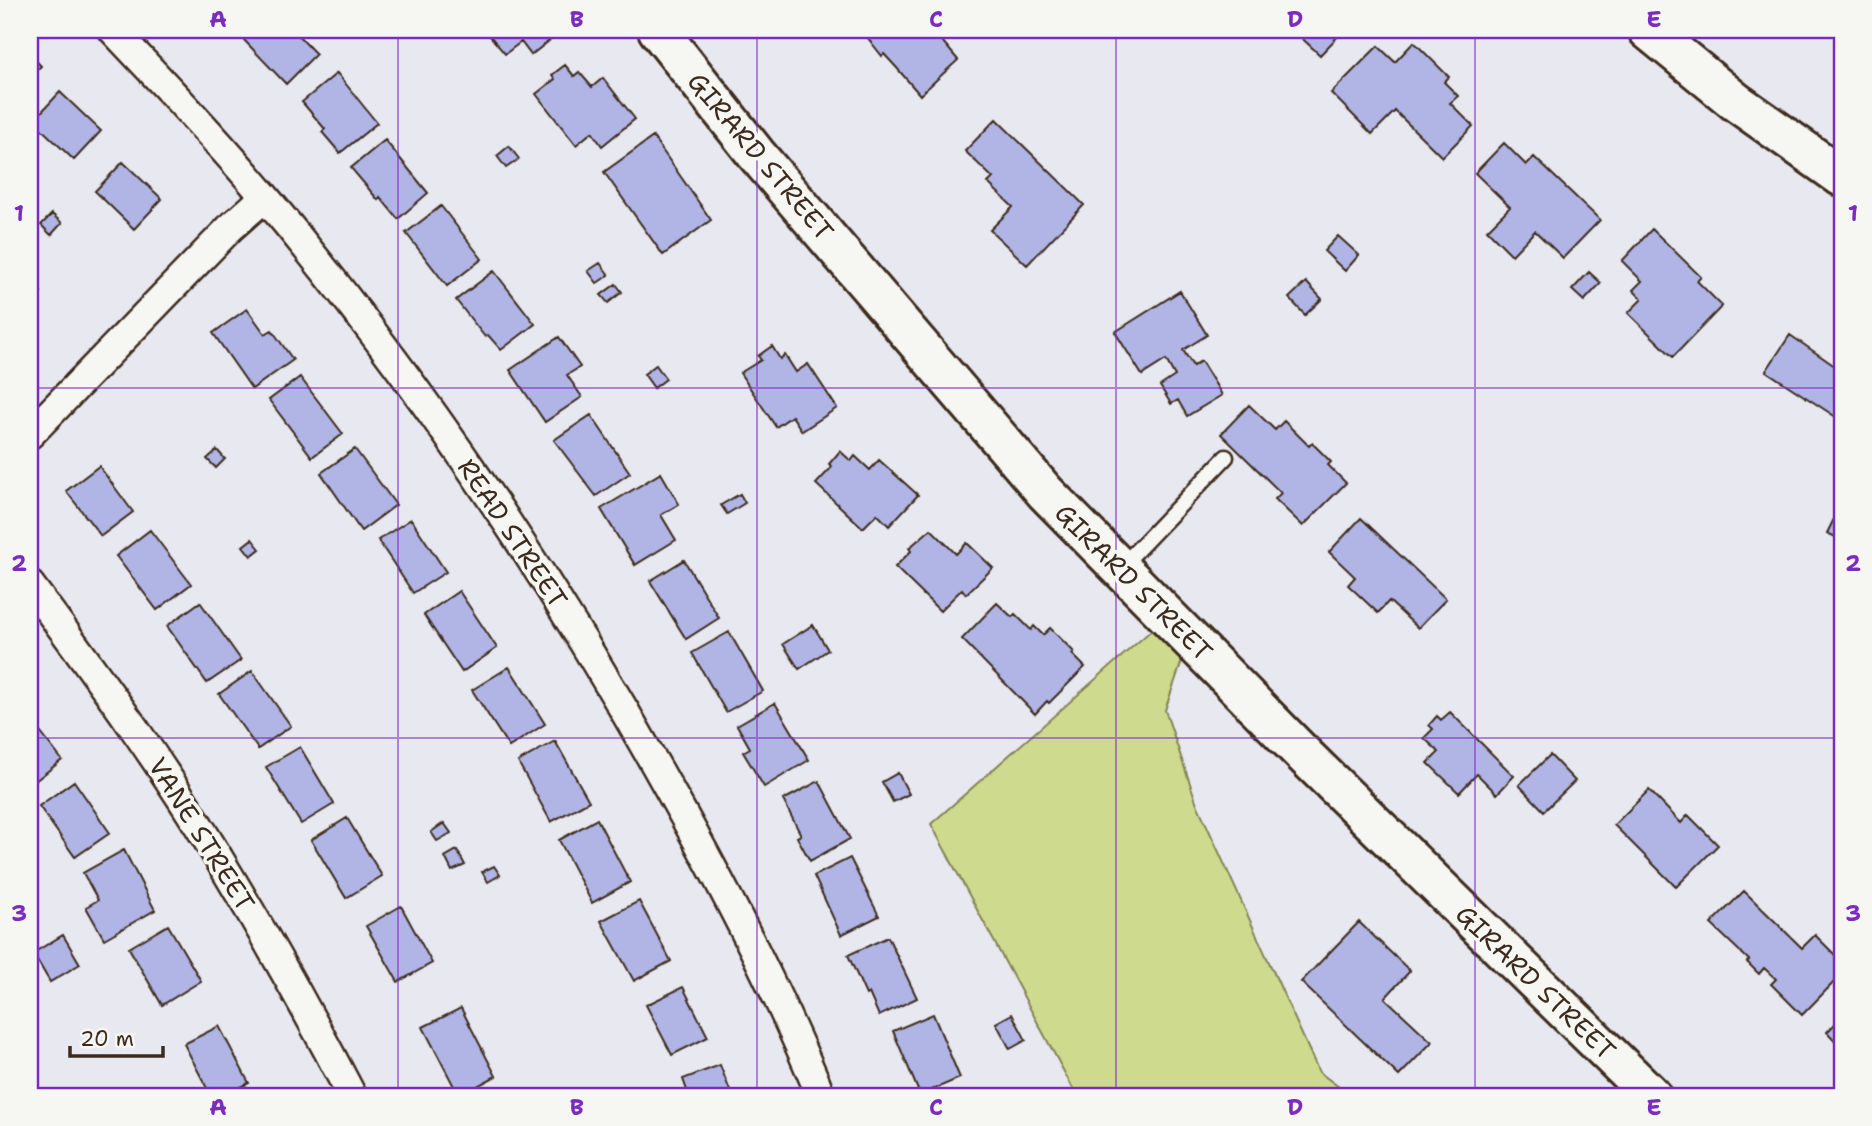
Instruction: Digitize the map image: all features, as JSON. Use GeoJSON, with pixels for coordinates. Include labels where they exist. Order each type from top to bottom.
{"type":"FeatureCollection","features":[{"type":"Feature","properties":{"kind":"street","name":"READ STREET"},"geometry":{"type":"LineString","coordinates":[[113,30],[265,197],[344,295],[425,402],[498,508],[571,620],[703,850],[765,972],[821,1096]]}},
{"type":"Feature","properties":{"kind":"street","name":"GIRARD STREET"},"geometry":{"type":"LineString","coordinates":[[658,30],[756,154],[1045,492],[1303,754],[1652,1096]]}},
{"type":"Feature","properties":{"kind":"street"},"geometry":{"type":"LineString","coordinates":[[1648,30],[1736,102],[1842,177]]}},
{"type":"Feature","properties":{"kind":"street"},"geometry":{"type":"LineString","coordinates":[[30,434],[230,228],[265,197]]}},
{"type":"Feature","properties":{"kind":"street","name":"VANE STREET"},"geometry":{"type":"LineString","coordinates":[[30,585],[152,755],[227,872],[302,1001],[352,1096]]}},
{"type":"Feature","properties":{"kind":"lane"},"geometry":{"type":"LineString","coordinates":[[1120,568],[1143,547],[1226,457]]}},
{"type":"Feature","properties":{"kind":"green space"},"geometry":{"type":"Polygon","coordinates":[[[1155,627],[1184,655],[1165,710],[1197,804],[1319,1072],[1351,1096],[1077,1096],[931,824],[1155,627]]]}},
{"type":"Feature","properties":{"kind":"building"},"geometry":{"type":"Polygon","coordinates":[[[255,30],[293,30],[316,54],[286,84],[244,40],[255,30]]]}},
{"type":"Feature","properties":{"kind":"building"},"geometry":{"type":"Polygon","coordinates":[[[485,30],[563,30],[531,55],[521,42],[505,54],[485,30]]]}},
{"type":"Feature","properties":{"kind":"building"},"geometry":{"type":"Polygon","coordinates":[[[875,30],[933,30],[958,60],[920,95],[867,37],[875,30]]]}},
{"type":"Feature","properties":{"kind":"building"},"geometry":{"type":"Polygon","coordinates":[[[1293,30],[1344,30],[1320,55],[1293,30]]]}},
{"type":"Feature","properties":{"kind":"building"},"geometry":{"type":"Polygon","coordinates":[[[1414,42],[1449,77],[1444,82],[1458,96],[1450,103],[1473,126],[1442,157],[1395,111],[1372,134],[1331,93],[1378,46],[1395,62],[1414,42]]]}},
{"type":"Feature","properties":{"kind":"building"},"geometry":{"type":"Polygon","coordinates":[[[30,54],[41,66],[30,77],[30,54]]]}},
{"type":"Feature","properties":{"kind":"building"},"geometry":{"type":"Polygon","coordinates":[[[565,65],[574,76],[579,72],[592,87],[603,78],[635,119],[602,146],[592,132],[576,145],[536,94],[555,79],[552,75],[565,65]]]}},
{"type":"Feature","properties":{"kind":"building"},"geometry":{"type":"Polygon","coordinates":[[[337,73],[377,123],[340,153],[322,132],[325,129],[302,102],[337,73]]]}},
{"type":"Feature","properties":{"kind":"building"},"geometry":{"type":"Polygon","coordinates":[[[60,92],[101,131],[74,160],[33,121],[60,92]]]}},
{"type":"Feature","properties":{"kind":"building"},"geometry":{"type":"Polygon","coordinates":[[[996,119],[1084,205],[1027,265],[990,230],[1013,207],[988,183],[993,178],[965,151],[996,119]]]}},
{"type":"Feature","properties":{"kind":"building"},"geometry":{"type":"Polygon","coordinates":[[[653,137],[711,220],[663,255],[604,172],[653,137]]]}},
{"type":"Feature","properties":{"kind":"building"},"geometry":{"type":"Polygon","coordinates":[[[385,140],[428,193],[398,219],[351,168],[385,140]]]}},
{"type":"Feature","properties":{"kind":"building"},"geometry":{"type":"Polygon","coordinates":[[[1504,143],[1526,165],[1534,157],[1600,220],[1563,258],[1535,231],[1512,255],[1487,230],[1510,207],[1475,173],[1504,143]]]}},
{"type":"Feature","properties":{"kind":"building"},"geometry":{"type":"Polygon","coordinates":[[[509,146],[519,159],[506,168],[497,156],[509,146]]]}},
{"type":"Feature","properties":{"kind":"building"},"geometry":{"type":"Polygon","coordinates":[[[123,162],[162,199],[134,229],[95,191],[123,162]]]}},
{"type":"Feature","properties":{"kind":"building"},"geometry":{"type":"Polygon","coordinates":[[[441,206],[482,259],[447,286],[406,233],[441,206]]]}},
{"type":"Feature","properties":{"kind":"building"},"geometry":{"type":"Polygon","coordinates":[[[52,214],[62,223],[51,235],[41,225],[52,214]]]}},
{"type":"Feature","properties":{"kind":"building"},"geometry":{"type":"Polygon","coordinates":[[[1652,229],[1701,277],[1697,281],[1722,306],[1673,357],[1628,313],[1642,299],[1633,290],[1642,281],[1622,261],[1652,229]]]}},
{"type":"Feature","properties":{"kind":"building"},"geometry":{"type":"Polygon","coordinates":[[[1338,236],[1359,255],[1345,271],[1324,251],[1338,236]]]}},
{"type":"Feature","properties":{"kind":"building"},"geometry":{"type":"Polygon","coordinates":[[[600,263],[609,275],[597,283],[588,271],[600,263]]]}},
{"type":"Feature","properties":{"kind":"building"},"geometry":{"type":"Polygon","coordinates":[[[494,271],[535,324],[501,350],[488,335],[485,337],[456,300],[494,271]]]}},
{"type":"Feature","properties":{"kind":"building"},"geometry":{"type":"Polygon","coordinates":[[[1589,272],[1601,283],[1584,301],[1572,290],[1589,272]]]}},
{"type":"Feature","properties":{"kind":"building"},"geometry":{"type":"Polygon","coordinates":[[[30,282],[41,292],[30,304],[30,282]]]}},
{"type":"Feature","properties":{"kind":"building"},"geometry":{"type":"Polygon","coordinates":[[[1306,282],[1322,299],[1305,315],[1289,298],[1306,282]]]}},
{"type":"Feature","properties":{"kind":"building"},"geometry":{"type":"Polygon","coordinates":[[[616,284],[622,292],[608,303],[601,295],[616,284]]]}},
{"type":"Feature","properties":{"kind":"building"},"geometry":{"type":"Polygon","coordinates":[[[1180,291],[1207,335],[1183,350],[1193,366],[1201,361],[1222,395],[1187,416],[1178,400],[1171,404],[1160,386],[1175,376],[1166,360],[1142,375],[1115,332],[1180,291]]]}},
{"type":"Feature","properties":{"kind":"building"},"geometry":{"type":"Polygon","coordinates":[[[247,309],[265,334],[272,330],[293,360],[252,389],[213,333],[247,309]]]}},
{"type":"Feature","properties":{"kind":"building"},"geometry":{"type":"Polygon","coordinates":[[[1790,335],[1842,371],[1842,421],[1766,371],[1790,335]]]}},
{"type":"Feature","properties":{"kind":"building"},"geometry":{"type":"Polygon","coordinates":[[[559,337],[580,367],[567,375],[582,397],[545,422],[510,370],[559,337]]]}},
{"type":"Feature","properties":{"kind":"building"},"geometry":{"type":"Polygon","coordinates":[[[772,346],[780,359],[785,355],[796,372],[808,364],[837,408],[802,431],[792,416],[776,427],[740,373],[761,360],[758,356],[772,346]]]}},
{"type":"Feature","properties":{"kind":"building"},"geometry":{"type":"Polygon","coordinates":[[[656,365],[666,379],[654,388],[644,374],[656,365]]]}},
{"type":"Feature","properties":{"kind":"building"},"geometry":{"type":"Polygon","coordinates":[[[300,377],[343,434],[312,457],[269,400],[300,377]]]}},
{"type":"Feature","properties":{"kind":"building"},"geometry":{"type":"Polygon","coordinates":[[[1249,405],[1275,430],[1284,421],[1309,446],[1312,443],[1331,462],[1328,465],[1346,483],[1303,526],[1275,499],[1281,493],[1221,434],[1249,405]]]}},
{"type":"Feature","properties":{"kind":"building"},"geometry":{"type":"Polygon","coordinates":[[[591,415],[630,473],[596,496],[554,440],[591,415]]]}},
{"type":"Feature","properties":{"kind":"building"},"geometry":{"type":"Polygon","coordinates":[[[355,449],[396,505],[361,531],[321,473],[355,449]]]}},
{"type":"Feature","properties":{"kind":"building"},"geometry":{"type":"Polygon","coordinates":[[[217,450],[225,459],[216,468],[207,459],[217,450]]]}},
{"type":"Feature","properties":{"kind":"building"},"geometry":{"type":"Polygon","coordinates":[[[840,451],[851,461],[855,456],[870,470],[879,460],[918,495],[889,526],[877,514],[863,528],[816,484],[832,467],[829,464],[840,451]]]}},
{"type":"Feature","properties":{"kind":"building"},"geometry":{"type":"Polygon","coordinates":[[[99,466],[133,512],[101,536],[66,491],[99,466]]]}},
{"type":"Feature","properties":{"kind":"building"},"geometry":{"type":"Polygon","coordinates":[[[661,473],[679,504],[661,515],[676,540],[635,565],[601,509],[661,473]]]}},
{"type":"Feature","properties":{"kind":"building"},"geometry":{"type":"Polygon","coordinates":[[[740,494],[745,503],[727,514],[721,505],[740,494]]]}},
{"type":"Feature","properties":{"kind":"building"},"geometry":{"type":"Polygon","coordinates":[[[1842,503],[1842,540],[1827,533],[1842,503]]]}},
{"type":"Feature","properties":{"kind":"building"},"geometry":{"type":"Polygon","coordinates":[[[1361,518],[1446,599],[1418,628],[1389,601],[1378,613],[1348,585],[1355,577],[1329,552],[1361,518]]]}},
{"type":"Feature","properties":{"kind":"building"},"geometry":{"type":"Polygon","coordinates":[[[411,519],[446,572],[413,593],[378,540],[411,519]]]}},
{"type":"Feature","properties":{"kind":"building"},"geometry":{"type":"Polygon","coordinates":[[[931,529],[956,554],[967,543],[993,568],[966,594],[962,589],[940,611],[895,567],[911,551],[909,548],[931,529]]]}},
{"type":"Feature","properties":{"kind":"building"},"geometry":{"type":"Polygon","coordinates":[[[150,530],[191,584],[157,610],[116,556],[150,530]]]}},
{"type":"Feature","properties":{"kind":"building"},"geometry":{"type":"Polygon","coordinates":[[[252,539],[260,549],[251,556],[243,546],[252,539]]]}},
{"type":"Feature","properties":{"kind":"building"},"geometry":{"type":"Polygon","coordinates":[[[684,560],[719,618],[686,639],[650,581],[684,560]]]}},
{"type":"Feature","properties":{"kind":"building"},"geometry":{"type":"Polygon","coordinates":[[[459,591],[497,648],[462,672],[424,615],[459,591]]]}},
{"type":"Feature","properties":{"kind":"building"},"geometry":{"type":"Polygon","coordinates":[[[200,602],[241,660],[207,683],[167,626],[200,602]]]}},
{"type":"Feature","properties":{"kind":"building"},"geometry":{"type":"Polygon","coordinates":[[[997,603],[1012,617],[1015,614],[1031,630],[1034,626],[1043,635],[1050,628],[1085,667],[1035,714],[962,639],[997,603]]]}},
{"type":"Feature","properties":{"kind":"building"},"geometry":{"type":"Polygon","coordinates":[[[813,625],[828,650],[799,669],[783,644],[813,625]]]}},
{"type":"Feature","properties":{"kind":"building"},"geometry":{"type":"Polygon","coordinates":[[[729,632],[763,691],[726,712],[692,653],[729,632]]]}},
{"type":"Feature","properties":{"kind":"building"},"geometry":{"type":"Polygon","coordinates":[[[509,667],[545,724],[509,747],[472,690],[509,667]]]}},
{"type":"Feature","properties":{"kind":"building"},"geometry":{"type":"Polygon","coordinates":[[[252,671],[291,726],[258,749],[219,694],[252,671]]]}},
{"type":"Feature","properties":{"kind":"building"},"geometry":{"type":"Polygon","coordinates":[[[775,703],[809,760],[764,787],[743,752],[750,748],[737,725],[775,703]]]}},
{"type":"Feature","properties":{"kind":"building"},"geometry":{"type":"Polygon","coordinates":[[[1450,712],[1514,776],[1497,794],[1477,774],[1459,793],[1428,763],[1439,752],[1424,738],[1433,729],[1429,725],[1437,716],[1441,720],[1450,712]]]}},
{"type":"Feature","properties":{"kind":"building"},"geometry":{"type":"Polygon","coordinates":[[[30,719],[62,760],[30,785],[30,719]]]}},
{"type":"Feature","properties":{"kind":"building"},"geometry":{"type":"Polygon","coordinates":[[[555,741],[589,801],[551,822],[518,762],[555,741]]]}},
{"type":"Feature","properties":{"kind":"building"},"geometry":{"type":"Polygon","coordinates":[[[300,747],[334,804],[301,824],[266,767],[300,747]]]}},
{"type":"Feature","properties":{"kind":"building"},"geometry":{"type":"Polygon","coordinates":[[[1550,755],[1575,781],[1544,811],[1519,785],[1550,755]]]}},
{"type":"Feature","properties":{"kind":"building"},"geometry":{"type":"Polygon","coordinates":[[[898,773],[909,794],[893,802],[882,782],[898,773]]]}},
{"type":"Feature","properties":{"kind":"building"},"geometry":{"type":"Polygon","coordinates":[[[74,781],[110,833],[75,857],[39,806],[74,781]]]}},
{"type":"Feature","properties":{"kind":"building"},"geometry":{"type":"Polygon","coordinates":[[[819,781],[850,839],[810,861],[797,837],[801,835],[783,800],[819,781]]]}},
{"type":"Feature","properties":{"kind":"building"},"geometry":{"type":"Polygon","coordinates":[[[1649,790],[1681,823],[1688,815],[1718,845],[1676,887],[1614,825],[1649,790]]]}},
{"type":"Feature","properties":{"kind":"building"},"geometry":{"type":"Polygon","coordinates":[[[347,818],[382,876],[346,898],[311,840],[347,818]]]}},
{"type":"Feature","properties":{"kind":"building"},"geometry":{"type":"Polygon","coordinates":[[[597,819],[630,882],[592,903],[559,840],[597,819]]]}},
{"type":"Feature","properties":{"kind":"building"},"geometry":{"type":"Polygon","coordinates":[[[444,823],[451,833],[437,841],[431,832],[444,823]]]}},
{"type":"Feature","properties":{"kind":"building"},"geometry":{"type":"Polygon","coordinates":[[[124,850],[155,910],[104,939],[86,907],[98,900],[83,873],[124,850]]]}},
{"type":"Feature","properties":{"kind":"building"},"geometry":{"type":"Polygon","coordinates":[[[457,850],[465,865],[452,871],[445,857],[457,850]]]}},
{"type":"Feature","properties":{"kind":"building"},"geometry":{"type":"Polygon","coordinates":[[[850,858],[879,916],[841,935],[814,876],[850,858]]]}},
{"type":"Feature","properties":{"kind":"building"},"geometry":{"type":"Polygon","coordinates":[[[494,866],[500,875],[488,882],[482,872],[494,866]]]}},
{"type":"Feature","properties":{"kind":"building"},"geometry":{"type":"Polygon","coordinates":[[[1744,891],[1802,948],[1815,935],[1842,962],[1842,974],[1802,1015],[1771,984],[1776,979],[1764,968],[1759,974],[1747,962],[1749,960],[1711,924],[1744,891]]]}},
{"type":"Feature","properties":{"kind":"building"},"geometry":{"type":"Polygon","coordinates":[[[639,901],[671,961],[634,981],[601,921],[639,901]]]}},
{"type":"Feature","properties":{"kind":"building"},"geometry":{"type":"Polygon","coordinates":[[[401,906],[432,963],[398,982],[366,926],[401,906]]]}},
{"type":"Feature","properties":{"kind":"building"},"geometry":{"type":"Polygon","coordinates":[[[1359,922],[1410,971],[1385,998],[1432,1042],[1399,1076],[1301,982],[1359,922]]]}},
{"type":"Feature","properties":{"kind":"building"},"geometry":{"type":"Polygon","coordinates":[[[168,925],[201,981],[162,1005],[129,948],[168,925]]]}},
{"type":"Feature","properties":{"kind":"building"},"geometry":{"type":"Polygon","coordinates":[[[63,935],[80,964],[50,982],[33,953],[63,935]]]}},
{"type":"Feature","properties":{"kind":"building"},"geometry":{"type":"Polygon","coordinates":[[[888,937],[917,998],[879,1016],[848,955],[888,937]]]}},
{"type":"Feature","properties":{"kind":"building"},"geometry":{"type":"Polygon","coordinates":[[[683,987],[708,1037],[672,1055],[646,1005],[683,987]]]}},
{"type":"Feature","properties":{"kind":"building"},"geometry":{"type":"Polygon","coordinates":[[[461,1008],[496,1076],[459,1096],[423,1027],[461,1008]]]}},
{"type":"Feature","properties":{"kind":"building"},"geometry":{"type":"Polygon","coordinates":[[[933,1014],[960,1078],[920,1095],[893,1031],[933,1014]]]}},
{"type":"Feature","properties":{"kind":"building"},"geometry":{"type":"Polygon","coordinates":[[[1012,1014],[1026,1040],[1010,1049],[996,1023],[1012,1014]]]}},
{"type":"Feature","properties":{"kind":"building"},"geometry":{"type":"Polygon","coordinates":[[[1842,1017],[1842,1048],[1827,1032],[1842,1017]]]}},
{"type":"Feature","properties":{"kind":"building"},"geometry":{"type":"Polygon","coordinates":[[[219,1026],[249,1083],[223,1096],[211,1096],[184,1044],[219,1026]]]}},
{"type":"Feature","properties":{"kind":"building"},"geometry":{"type":"Polygon","coordinates":[[[720,1065],[732,1096],[689,1096],[683,1079],[720,1065]]]}}]}
